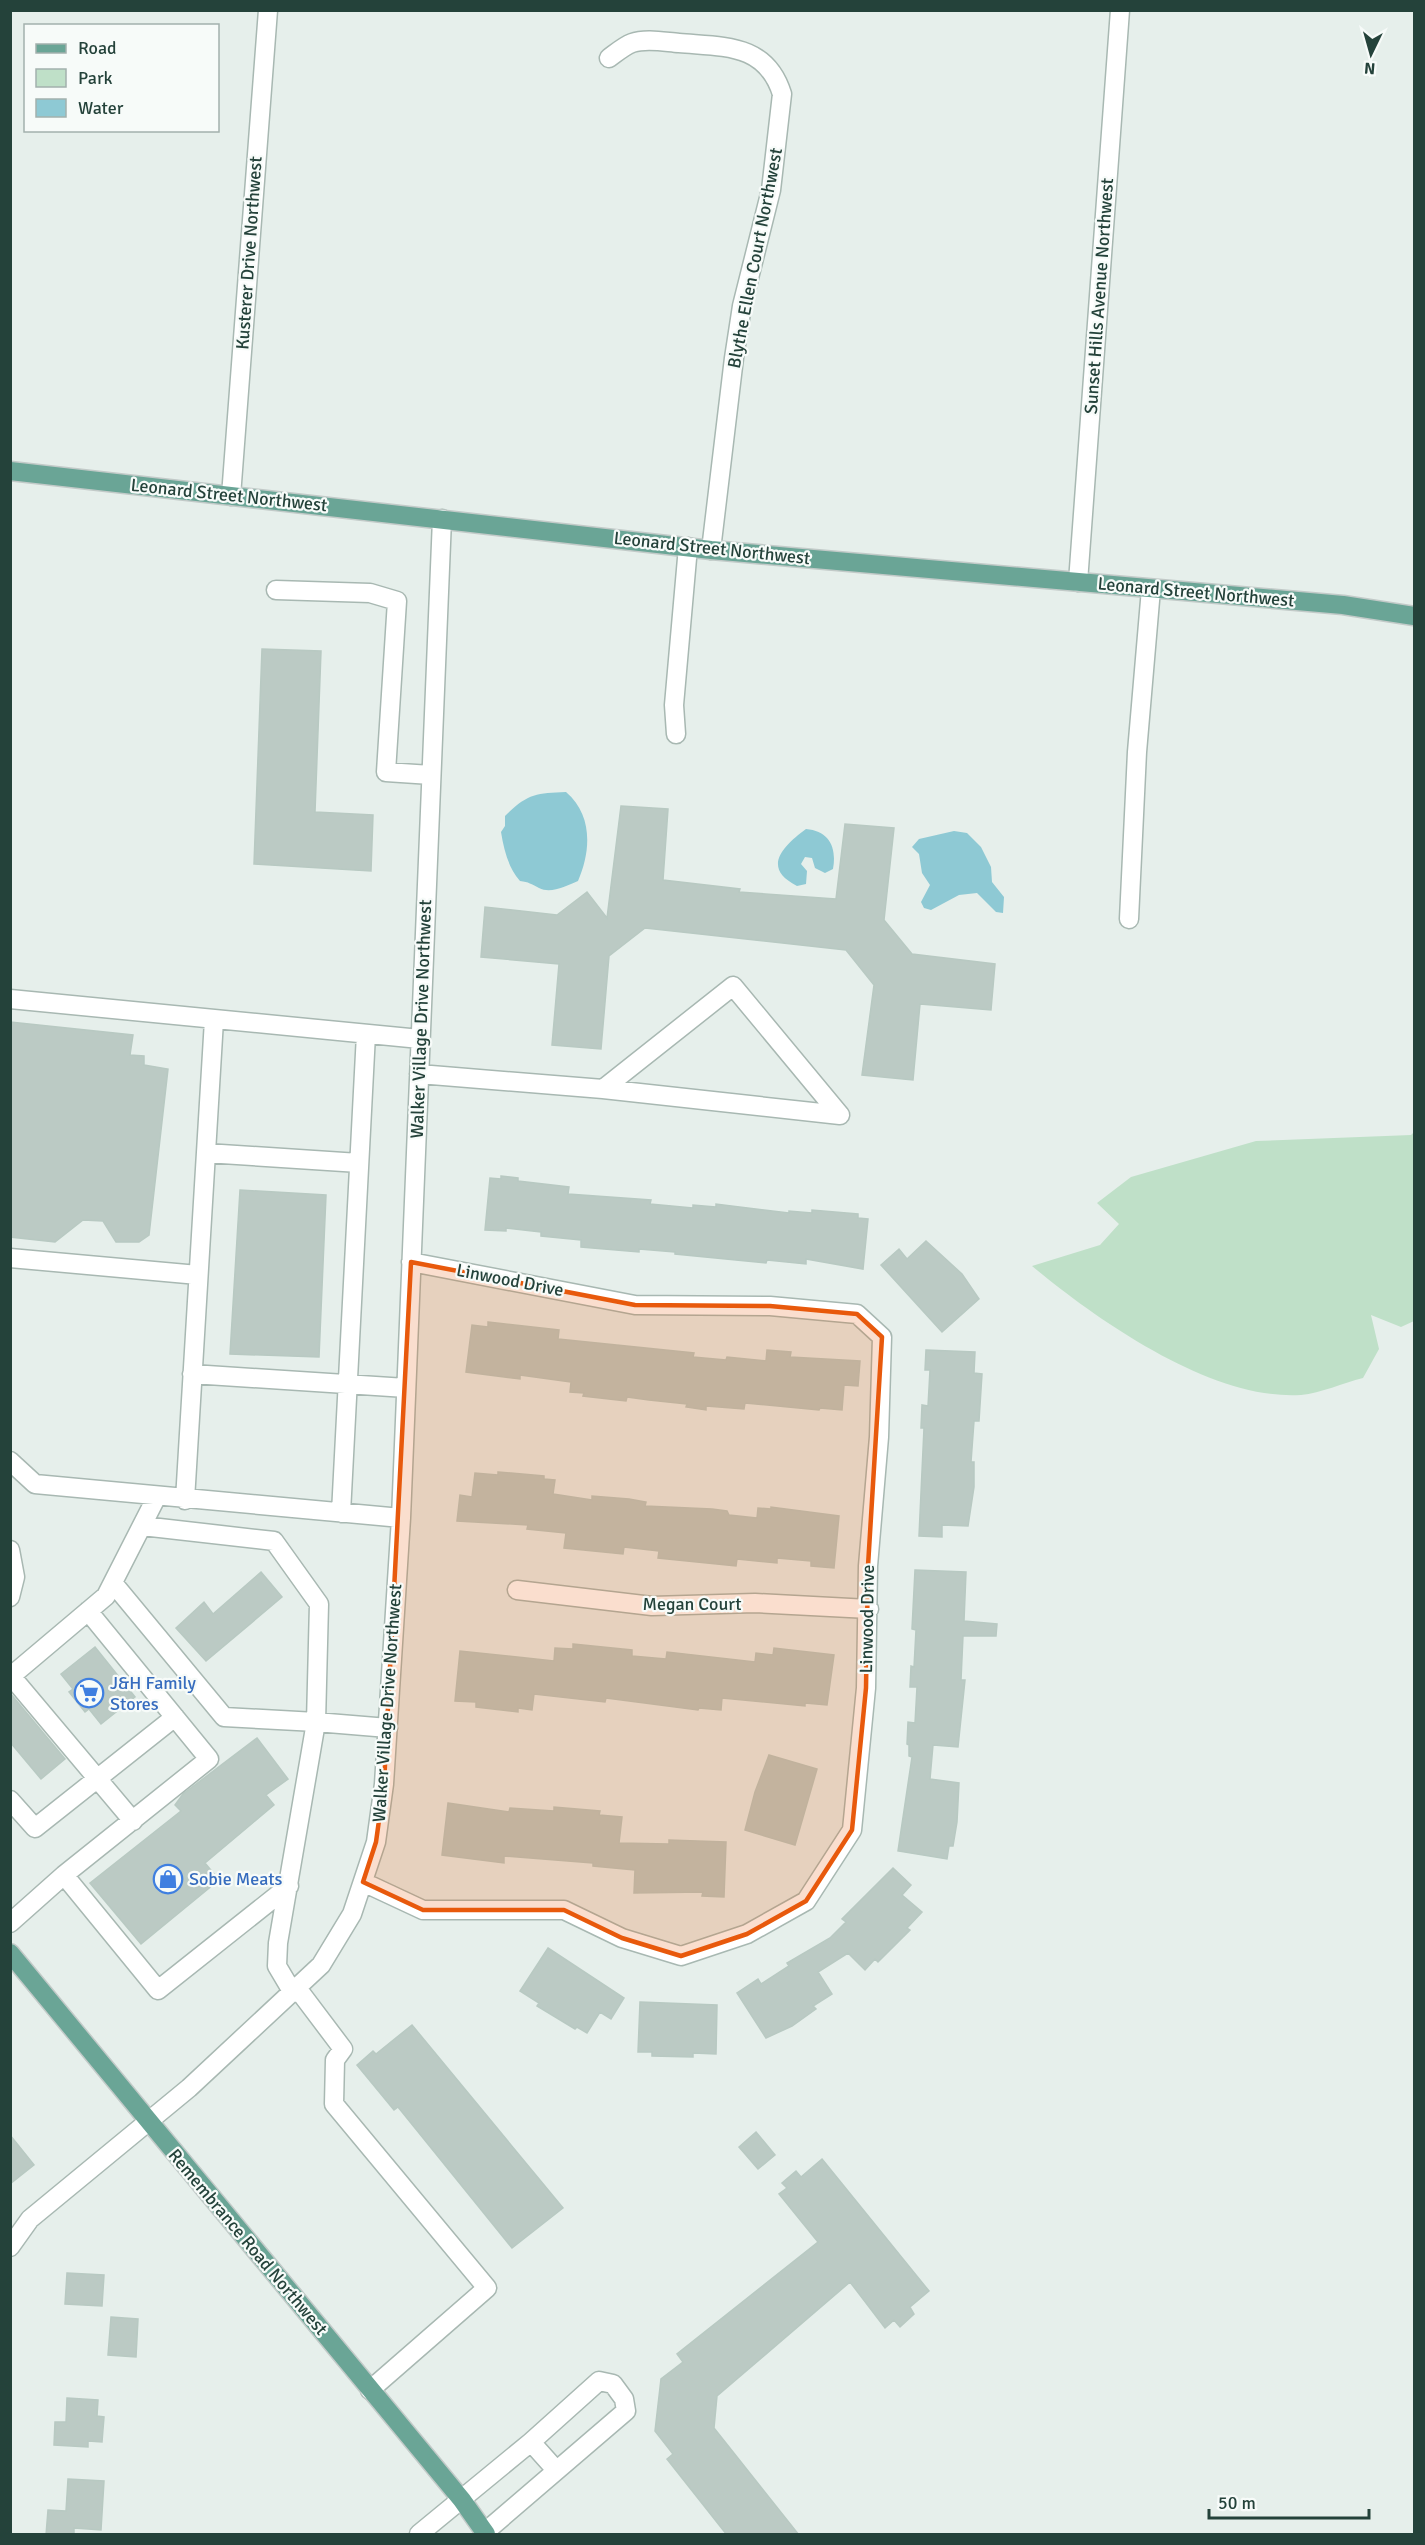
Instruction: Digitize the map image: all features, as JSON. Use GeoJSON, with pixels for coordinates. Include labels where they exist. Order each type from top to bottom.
{"type":"FeatureCollection","features":[{"type":"Feature","properties":{"kind":"main road","name":"Leonard Street Northwest"},"geometry":{"type":"LineString","coordinates":[[10,471],[711,550],[1343,605],[1414,616]]}},
{"type":"Feature","properties":{"kind":"main road","name":"Remembrance Road Northwest"},"geometry":{"type":"LineString","coordinates":[[10,1953],[462,2500],[487,2534]]}},
{"type":"Feature","properties":{"kind":"street","name":"Kusterer Drive Northwest"},"geometry":{"type":"LineString","coordinates":[[231,496],[268,10]]}},
{"type":"Feature","properties":{"kind":"street","name":"Sunset Hills Avenue Northwest"},"geometry":{"type":"LineString","coordinates":[[1078,582],[1120,10]]}},
{"type":"Feature","properties":{"kind":"street","name":"Blythe Ellen Court Northwest"},"geometry":{"type":"LineString","coordinates":[[609,58],[633,43],[653,41],[732,47],[752,54],[768,66],[777,79],[782,94],[771,190],[742,306],[711,550]]}},
{"type":"Feature","properties":{"kind":"street","name":"Walker Village Drive Northwest"},"geometry":{"type":"LineString","coordinates":[[10,2247],[30,2219],[148,2122],[321,1965],[352,1914],[376,1842],[384,1784],[401,1518],[442,519]]}},
{"type":"Feature","properties":{"kind":"street"},"geometry":{"type":"LineString","coordinates":[[676,734],[674,705],[688,547]]}},
{"type":"Feature","properties":{"kind":"street"},"geometry":{"type":"LineString","coordinates":[[1129,919],[1137,752],[1151,589]]}},
{"type":"Feature","properties":{"kind":"street"},"geometry":{"type":"LineString","coordinates":[[276,590],[370,593],[397,601],[386,772],[431,775]]}},
{"type":"Feature","properties":{"kind":"street"},"geometry":{"type":"LineString","coordinates":[[418,1074],[603,1089],[840,1115],[733,986],[603,1089]]}},
{"type":"Feature","properties":{"kind":"street"},"geometry":{"type":"LineString","coordinates":[[10,999],[420,1039]]}},
{"type":"Feature","properties":{"kind":"street"},"geometry":{"type":"LineString","coordinates":[[185,1500],[214,1020]]}},
{"type":"Feature","properties":{"kind":"street"},"geometry":{"type":"LineString","coordinates":[[341,1513],[366,1034]]}},
{"type":"Feature","properties":{"kind":"street"},"geometry":{"type":"LineString","coordinates":[[206,1153],[359,1163]]}},
{"type":"Feature","properties":{"kind":"street"},"geometry":{"type":"LineString","coordinates":[[10,1258],[198,1275]]}},
{"type":"Feature","properties":{"kind":"street","name":"Linwood Drive"},"geometry":{"type":"LineString","coordinates":[[363,1882],[423,1910],[564,1910],[622,1938],[681,1956],[747,1934],[806,1901],[852,1830],[866,1688],[868,1566],[879,1437],[882,1337],[857,1314],[770,1306],[635,1305],[411,1262]]}},
{"type":"Feature","properties":{"kind":"street"},"geometry":{"type":"LineString","coordinates":[[192,1374],[406,1388]]}},
{"type":"Feature","properties":{"kind":"street"},"geometry":{"type":"LineString","coordinates":[[10,1461],[35,1484],[185,1500],[401,1518]]}},
{"type":"Feature","properties":{"kind":"street"},"geometry":{"type":"LineString","coordinates":[[133,1821],[11,1676],[106,1596],[157,1496]]}},
{"type":"Feature","properties":{"kind":"street"},"geometry":{"type":"LineString","coordinates":[[142,1526],[274,1541],[319,1604],[316,1722],[278,1943],[277,1966],[344,2049],[335,2060],[334,2104],[487,2288],[370,2390]]}},
{"type":"Feature","properties":{"kind":"street"},"geometry":{"type":"LineString","coordinates":[[10,1550],[15,1576],[10,1597]]}},
{"type":"Feature","properties":{"kind":"street"},"geometry":{"type":"LineString","coordinates":[[113,1583],[224,1717],[388,1728]]}},
{"type":"Feature","properties":{"kind":"street","name":"Megan Court"},"geometry":{"type":"LineString","coordinates":[[517,1590],[652,1606],[754,1603],[869,1609]]}},
{"type":"Feature","properties":{"kind":"street"},"geometry":{"type":"LineString","coordinates":[[10,1923],[64,1875],[209,1759],[88,1611]]}},
{"type":"Feature","properties":{"kind":"street"},"geometry":{"type":"LineString","coordinates":[[10,1800],[35,1828],[175,1717]]}},
{"type":"Feature","properties":{"kind":"street"},"geometry":{"type":"LineString","coordinates":[[64,1875],[158,1990],[289,1886]]}},
{"type":"Feature","properties":{"kind":"street"},"geometry":{"type":"LineString","coordinates":[[419,2535],[531,2442],[599,2381],[613,2384],[624,2398],[626,2411],[556,2470],[487,2534]]}},
{"type":"Feature","properties":{"kind":"street"},"geometry":{"type":"LineString","coordinates":[[531,2442],[556,2470]]}},
{"type":"Feature","properties":{"kind":"highlighted area"},"geometry":{"type":"Polygon","coordinates":[[[411,1262],[635,1305],[770,1306],[857,1314],[882,1337],[868,1566],[866,1688],[852,1830],[806,1901],[747,1934],[681,1956],[622,1938],[564,1910],[423,1910],[363,1882],[376,1842],[384,1784],[411,1262]]]}},
{"type":"Feature","properties":{"kind":"green space"},"geometry":{"type":"Polygon","coordinates":[[[1414,1132],[1414,1321],[1401,1327],[1371,1315],[1379,1349],[1363,1378],[1301,1395],[1267,1393],[1231,1385],[1194,1371],[1122,1332],[1032,1266],[1100,1245],[1119,1224],[1097,1203],[1131,1177],[1256,1141],[1411,1135],[1414,1132]]]}},
{"type":"Feature","properties":{"kind":"water"},"geometry":{"type":"Polygon","coordinates":[[[566,792],[575,801],[585,822],[587,846],[585,858],[578,881],[558,889],[544,890],[520,881],[516,876],[510,864],[501,832],[505,826],[505,816],[526,799],[547,793],[566,792]]]}},
{"type":"Feature","properties":{"kind":"water"},"geometry":{"type":"Polygon","coordinates":[[[806,829],[820,833],[830,842],[834,854],[833,869],[825,873],[815,868],[812,858],[805,857],[801,864],[807,871],[806,884],[797,886],[780,872],[779,857],[806,829]]]}},
{"type":"Feature","properties":{"kind":"water"},"geometry":{"type":"Polygon","coordinates":[[[954,831],[967,833],[981,847],[991,867],[992,882],[1004,897],[1003,913],[996,912],[977,893],[959,895],[931,910],[924,908],[921,902],[930,885],[922,873],[919,854],[912,847],[919,839],[954,831]]]}},
{"type":"Feature","properties":{"kind":"building"},"geometry":{"type":"Polygon","coordinates":[[[262,649],[321,651],[315,812],[373,815],[371,871],[254,864],[262,649]]]}},
{"type":"Feature","properties":{"kind":"building"},"geometry":{"type":"Polygon","coordinates":[[[621,806],[668,809],[663,880],[740,889],[739,892],[836,899],[845,824],[894,828],[884,920],[912,954],[995,964],[991,1010],[920,1004],[913,1080],[862,1075],[874,985],[846,950],[645,928],[609,956],[601,1049],[552,1045],[559,964],[481,957],[485,907],[557,915],[587,892],[607,918],[621,806]]]}},
{"type":"Feature","properties":{"kind":"building"},"geometry":{"type":"Polygon","coordinates":[[[10,1022],[133,1035],[130,1055],[144,1056],[144,1065],[168,1069],[149,1235],[139,1242],[116,1242],[103,1221],[83,1220],[55,1242],[10,1237],[10,1022]]]}},
{"type":"Feature","properties":{"kind":"building"},"geometry":{"type":"Polygon","coordinates":[[[501,1176],[518,1178],[518,1181],[569,1187],[568,1194],[651,1200],[650,1204],[693,1208],[693,1205],[716,1207],[716,1204],[789,1213],[789,1211],[812,1213],[812,1210],[858,1214],[858,1218],[868,1219],[863,1269],[806,1259],[806,1264],[767,1260],[766,1263],[675,1254],[675,1252],[639,1249],[639,1252],[581,1247],[581,1240],[541,1236],[541,1232],[506,1228],[506,1231],[485,1230],[490,1178],[501,1179],[501,1176]]]}},
{"type":"Feature","properties":{"kind":"building"},"geometry":{"type":"Polygon","coordinates":[[[240,1190],[326,1195],[319,1357],[230,1354],[240,1190]]]}},
{"type":"Feature","properties":{"kind":"building"},"geometry":{"type":"Polygon","coordinates":[[[926,1241],[962,1274],[979,1299],[942,1332],[881,1265],[899,1249],[907,1259],[926,1241]]]}},
{"type":"Feature","properties":{"kind":"building"},"geometry":{"type":"Polygon","coordinates":[[[488,1322],[559,1330],[558,1339],[694,1353],[693,1357],[726,1360],[727,1357],[766,1361],[767,1350],[791,1352],[790,1357],[860,1361],[858,1386],[844,1385],[842,1410],[745,1403],[744,1409],[706,1406],[706,1410],[686,1407],[687,1404],[627,1397],[626,1401],[583,1396],[584,1393],[570,1392],[571,1382],[520,1375],[520,1379],[466,1372],[472,1325],[488,1327],[488,1322]]]}},
{"type":"Feature","properties":{"kind":"building"},"geometry":{"type":"Polygon","coordinates":[[[926,1350],[975,1352],[974,1373],[982,1374],[979,1421],[974,1421],[971,1462],[974,1462],[974,1487],[968,1526],[942,1525],[942,1537],[919,1536],[924,1428],[921,1428],[922,1405],[928,1406],[930,1370],[925,1370],[926,1350]]]}},
{"type":"Feature","properties":{"kind":"building"},"geometry":{"type":"Polygon","coordinates":[[[498,1472],[544,1476],[544,1479],[555,1480],[553,1494],[592,1500],[592,1496],[629,1499],[646,1502],[645,1506],[712,1509],[727,1511],[729,1515],[757,1518],[758,1508],[771,1509],[771,1507],[839,1516],[834,1568],[811,1566],[811,1561],[777,1558],[777,1563],[737,1559],[736,1566],[658,1558],[659,1551],[624,1547],[623,1554],[564,1548],[566,1533],[527,1529],[528,1525],[457,1521],[460,1495],[472,1497],[475,1473],[498,1475],[498,1472]]]}},
{"type":"Feature","properties":{"kind":"building"},"geometry":{"type":"Polygon","coordinates":[[[915,1570],[966,1572],[964,1621],[997,1624],[996,1636],[963,1636],[961,1680],[965,1680],[958,1747],[933,1745],[930,1779],[959,1783],[957,1822],[953,1846],[949,1846],[947,1859],[898,1851],[912,1757],[909,1756],[909,1745],[907,1744],[908,1722],[915,1723],[917,1687],[910,1687],[911,1666],[914,1667],[916,1630],[912,1629],[915,1570]]]}},
{"type":"Feature","properties":{"kind":"building"},"geometry":{"type":"Polygon","coordinates":[[[261,1572],[282,1597],[206,1661],[176,1628],[204,1602],[213,1614],[261,1572]]]}},
{"type":"Feature","properties":{"kind":"building"},"geometry":{"type":"Polygon","coordinates":[[[573,1644],[632,1650],[632,1656],[666,1659],[667,1652],[755,1662],[756,1653],[773,1655],[774,1648],[834,1655],[827,1705],[805,1703],[805,1706],[722,1698],[721,1710],[699,1708],[698,1710],[606,1698],[605,1702],[534,1694],[532,1710],[518,1708],[518,1712],[476,1707],[476,1702],[455,1701],[460,1651],[554,1661],[555,1648],[573,1649],[573,1644]]]}},
{"type":"Feature","properties":{"kind":"building"},"geometry":{"type":"Polygon","coordinates":[[[95,1647],[135,1697],[101,1724],[89,1709],[85,1712],[69,1692],[73,1689],[61,1674],[95,1647]]]}},
{"type":"Feature","properties":{"kind":"building"},"geometry":{"type":"Polygon","coordinates":[[[10,1693],[65,1759],[41,1779],[10,1742],[10,1693]]]}},
{"type":"Feature","properties":{"kind":"building"},"geometry":{"type":"Polygon","coordinates":[[[257,1738],[288,1779],[266,1795],[274,1805],[205,1863],[219,1880],[141,1944],[90,1883],[181,1811],[175,1805],[183,1794],[257,1738]]]}},
{"type":"Feature","properties":{"kind":"building"},"geometry":{"type":"Polygon","coordinates":[[[769,1755],[817,1769],[795,1845],[745,1830],[755,1792],[769,1755]]]}},
{"type":"Feature","properties":{"kind":"building"},"geometry":{"type":"Polygon","coordinates":[[[448,1803],[509,1812],[510,1808],[554,1811],[554,1807],[600,1811],[599,1815],[622,1817],[619,1843],[669,1844],[669,1840],[726,1842],[724,1897],[702,1896],[703,1892],[634,1893],[635,1870],[593,1866],[593,1863],[504,1856],[504,1863],[442,1855],[448,1803]]]}},
{"type":"Feature","properties":{"kind":"building"},"geometry":{"type":"Polygon","coordinates":[[[893,1868],[911,1885],[902,1895],[922,1912],[907,1928],[910,1930],[878,1962],[875,1959],[865,1970],[848,1953],[818,1972],[832,1994],[813,2006],[816,2009],[792,2026],[766,2038],[737,1993],[758,1979],[761,1984],[789,1966],[787,1963],[830,1938],[846,1922],[842,1919],[893,1868]]]}},
{"type":"Feature","properties":{"kind":"building"},"geometry":{"type":"Polygon","coordinates":[[[548,1948],[624,1998],[611,2019],[600,2012],[587,2033],[577,2027],[575,2029],[537,2006],[539,2003],[520,1991],[548,1948]]]}},
{"type":"Feature","properties":{"kind":"building"},"geometry":{"type":"Polygon","coordinates":[[[640,2002],[717,2005],[716,2054],[693,2053],[693,2057],[652,2056],[652,2052],[638,2052],[640,2002]]]}},
{"type":"Feature","properties":{"kind":"building"},"geometry":{"type":"Polygon","coordinates":[[[412,2025],[563,2208],[512,2248],[398,2107],[394,2110],[357,2065],[373,2051],[376,2054],[412,2025]]]}},
{"type":"Feature","properties":{"kind":"building"},"geometry":{"type":"Polygon","coordinates":[[[756,2132],[775,2155],[758,2169],[739,2147],[756,2132]]]}},
{"type":"Feature","properties":{"kind":"building"},"geometry":{"type":"Polygon","coordinates":[[[10,2135],[34,2165],[10,2184],[10,2135]]]}},
{"type":"Feature","properties":{"kind":"building"},"geometry":{"type":"Polygon","coordinates":[[[822,2159],[929,2291],[910,2307],[914,2314],[900,2327],[894,2320],[885,2328],[850,2282],[717,2396],[714,2428],[799,2535],[727,2535],[667,2459],[673,2454],[655,2431],[661,2379],[683,2362],[677,2354],[818,2242],[779,2194],[787,2188],[782,2183],[796,2171],[801,2177],[822,2159]]]}},
{"type":"Feature","properties":{"kind":"building"},"geometry":{"type":"Polygon","coordinates":[[[67,2273],[104,2275],[102,2306],[65,2304],[67,2273]]]}},
{"type":"Feature","properties":{"kind":"building"},"geometry":{"type":"Polygon","coordinates":[[[111,2317],[138,2319],[136,2357],[108,2355],[111,2317]]]}},
{"type":"Feature","properties":{"kind":"building"},"geometry":{"type":"Polygon","coordinates":[[[67,2398],[98,2400],[97,2416],[104,2417],[102,2442],[88,2441],[88,2447],[54,2445],[55,2422],[66,2422],[67,2398]]]}},
{"type":"Feature","properties":{"kind":"building"},"geometry":{"type":"Polygon","coordinates":[[[68,2479],[104,2481],[101,2530],[74,2528],[74,2535],[46,2535],[48,2510],[66,2511],[68,2479]]]}},
{"type":"Feature","properties":{"kind":"place","name":"J&H Family Stores"},"geometry":{"type":"Point","coordinates":[89,1693]}},
{"type":"Feature","properties":{"kind":"place","name":"Sobie Meats"},"geometry":{"type":"Point","coordinates":[168,1879]}}]}
